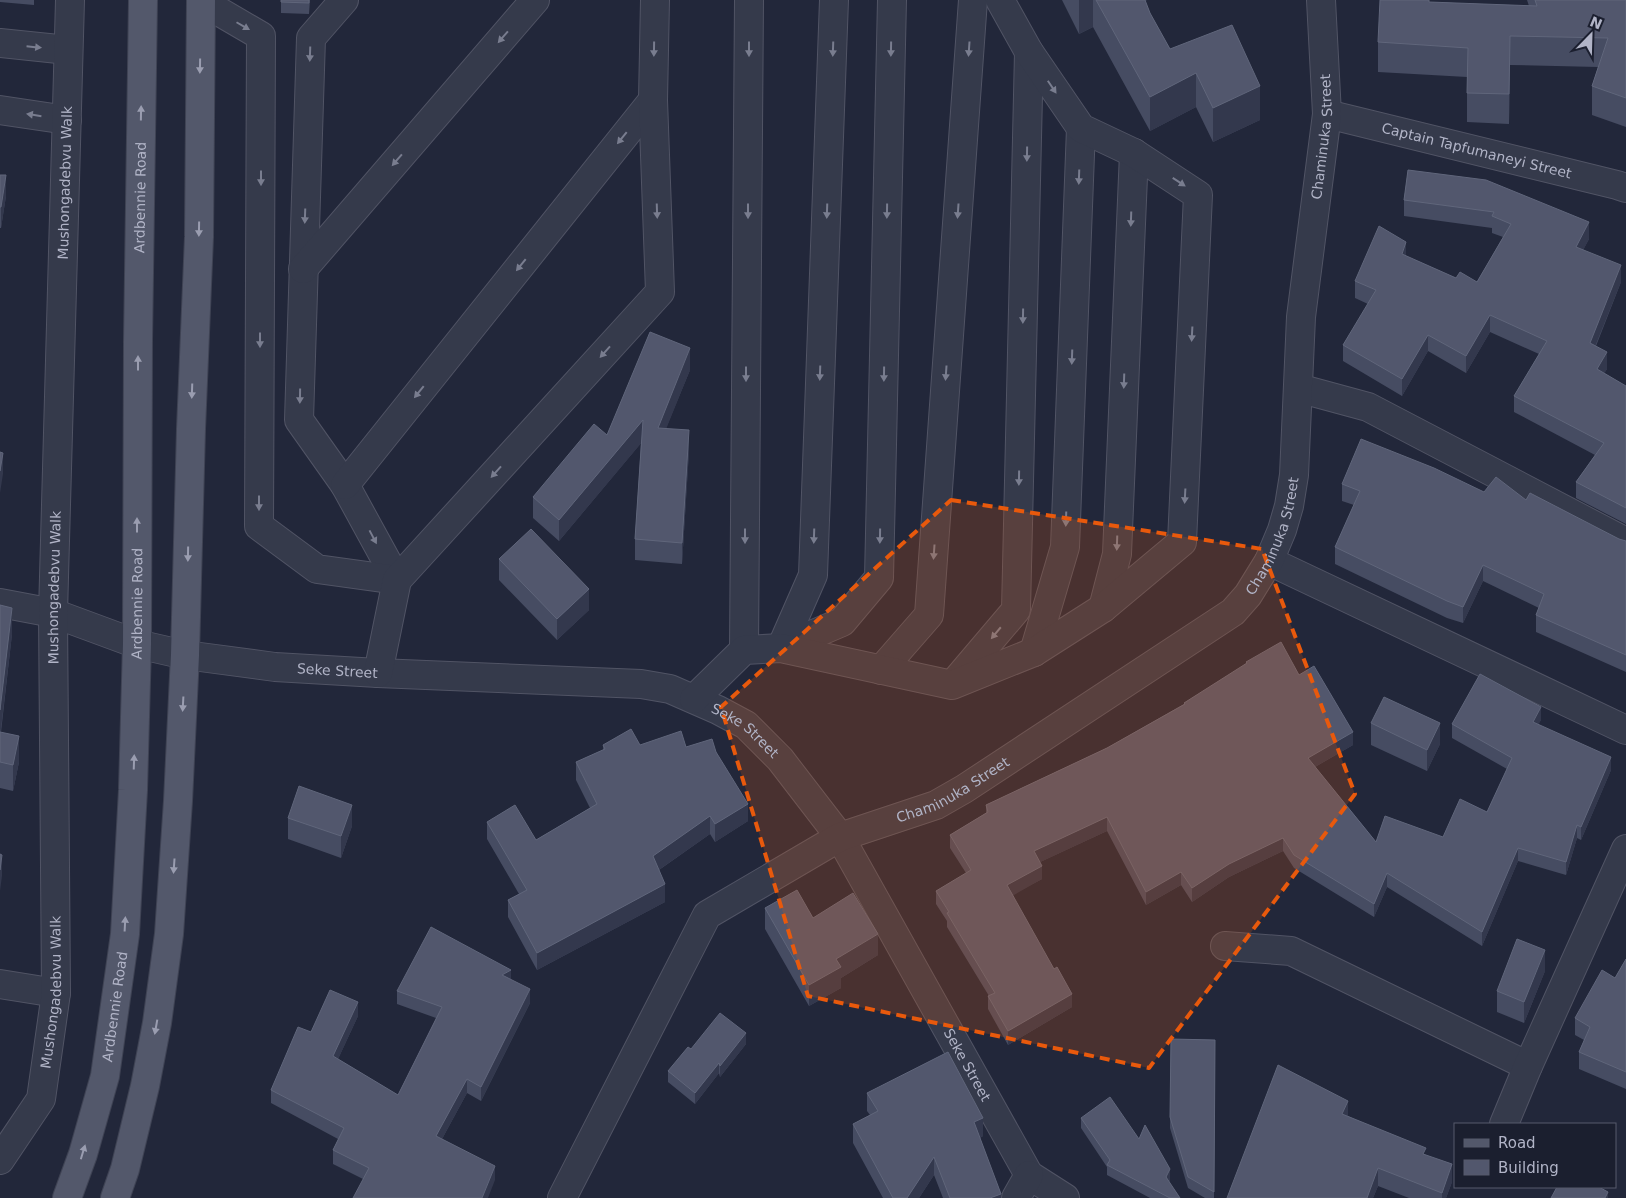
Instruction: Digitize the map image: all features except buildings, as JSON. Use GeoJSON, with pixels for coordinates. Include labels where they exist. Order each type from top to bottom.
{"type":"FeatureCollection","features":[{"type":"Feature","properties":{"kind":"main road","name":"Ardbennie Road"},"geometry":{"type":"LineString","coordinates":[[67,1198],[83,1154],[105,1076],[125,934],[133,790],[137,644],[138,342],[143,0]]}},
{"type":"Feature","properties":{"kind":"main road"},"geometry":{"type":"LineString","coordinates":[[115,1198],[125,1169],[146,1077],[157,1023],[170,934],[185,655],[191,429],[199,237],[201,1]]}},
{"type":"Feature","properties":{"kind":"street","name":"Mushongadebvu Walk"},"geometry":{"type":"LineString","coordinates":[[0,1160],[41,1099],[56,993],[53,613],[70,0]]}},
{"type":"Feature","properties":{"kind":"street"},"geometry":{"type":"LineString","coordinates":[[344,0],[311,38],[299,420],[345,485],[397,580]]}},
{"type":"Feature","properties":{"kind":"street"},"geometry":{"type":"LineString","coordinates":[[303,269],[535,0]]}},
{"type":"Feature","properties":{"kind":"street"},"geometry":{"type":"LineString","coordinates":[[378,673],[397,580],[660,292],[652,100],[655,0]]}},
{"type":"Feature","properties":{"kind":"street"},"geometry":{"type":"LineString","coordinates":[[744,650],[749,0]]}},
{"type":"Feature","properties":{"kind":"street"},"geometry":{"type":"LineString","coordinates":[[781,648],[813,576],[834,0]]}},
{"type":"Feature","properties":{"kind":"street"},"geometry":{"type":"LineString","coordinates":[[781,648],[842,622],[880,578],[892,0]]}},
{"type":"Feature","properties":{"kind":"street"},"geometry":{"type":"LineString","coordinates":[[881,670],[930,615],[973,0]]}},
{"type":"Feature","properties":{"kind":"street"},"geometry":{"type":"LineString","coordinates":[[694,699],[744,650],[781,648],[952,685],[1034,652],[1103,608],[1182,542],[1198,195],[1134,153],[1081,128],[1029,52],[1000,0]]}},
{"type":"Feature","properties":{"kind":"street","name":"Chaminuka Street"},"geometry":{"type":"LineString","coordinates":[[562,1198],[707,915],[840,837],[936,805],[964,789],[1233,612],[1248,595],[1269,561],[1282,530],[1292,483],[1300,316],[1327,114],[1320,0]]}},
{"type":"Feature","properties":{"kind":"street"},"geometry":{"type":"LineString","coordinates":[[201,1],[261,36],[259,526],[316,569],[397,580]]}},
{"type":"Feature","properties":{"kind":"street"},"geometry":{"type":"LineString","coordinates":[[0,44],[68,50]]}},
{"type":"Feature","properties":{"kind":"street"},"geometry":{"type":"LineString","coordinates":[[952,685],[1016,610],[1029,52]]}},
{"type":"Feature","properties":{"kind":"street"},"geometry":{"type":"LineString","coordinates":[[345,485],[652,100]]}},
{"type":"Feature","properties":{"kind":"street"},"geometry":{"type":"LineString","coordinates":[[0,110],[68,120]]}},
{"type":"Feature","properties":{"kind":"street","name":"Captain Tapfumaneyi Street"},"geometry":{"type":"LineString","coordinates":[[1327,114],[1617,184],[1626,188]]}},
{"type":"Feature","properties":{"kind":"street"},"geometry":{"type":"LineString","coordinates":[[1034,652],[1065,547],[1081,128]]}},
{"type":"Feature","properties":{"kind":"street"},"geometry":{"type":"LineString","coordinates":[[1103,608],[1117,554],[1134,153]]}},
{"type":"Feature","properties":{"kind":"street"},"geometry":{"type":"LineString","coordinates":[[1298,388],[1368,407],[1626,542]]}},
{"type":"Feature","properties":{"kind":"street"},"geometry":{"type":"LineString","coordinates":[[1269,561],[1626,730]]}},
{"type":"Feature","properties":{"kind":"street","name":"Seke Street"},"geometry":{"type":"LineString","coordinates":[[0,603],[53,613],[137,644],[185,655],[274,667],[641,684],[670,689],[746,725],[780,759],[840,837],[1023,1187],[1065,1198]]}},
{"type":"Feature","properties":{"kind":"street"},"geometry":{"type":"LineString","coordinates":[[1504,1123],[1528,1066],[1626,849]]}},
{"type":"Feature","properties":{"kind":"street"},"geometry":{"type":"LineString","coordinates":[[1226,946],[1291,952],[1528,1066]]}},
{"type":"Feature","properties":{"kind":"street"},"geometry":{"type":"LineString","coordinates":[[0,984],[56,993]]}},
{"type":"Feature","properties":{"kind":"highlighted area"},"geometry":{"type":"Polygon","coordinates":[[[951,500],[1262,549],[1355,794],[1149,1068],[808,996],[721,707],[951,500]]]}}]}
